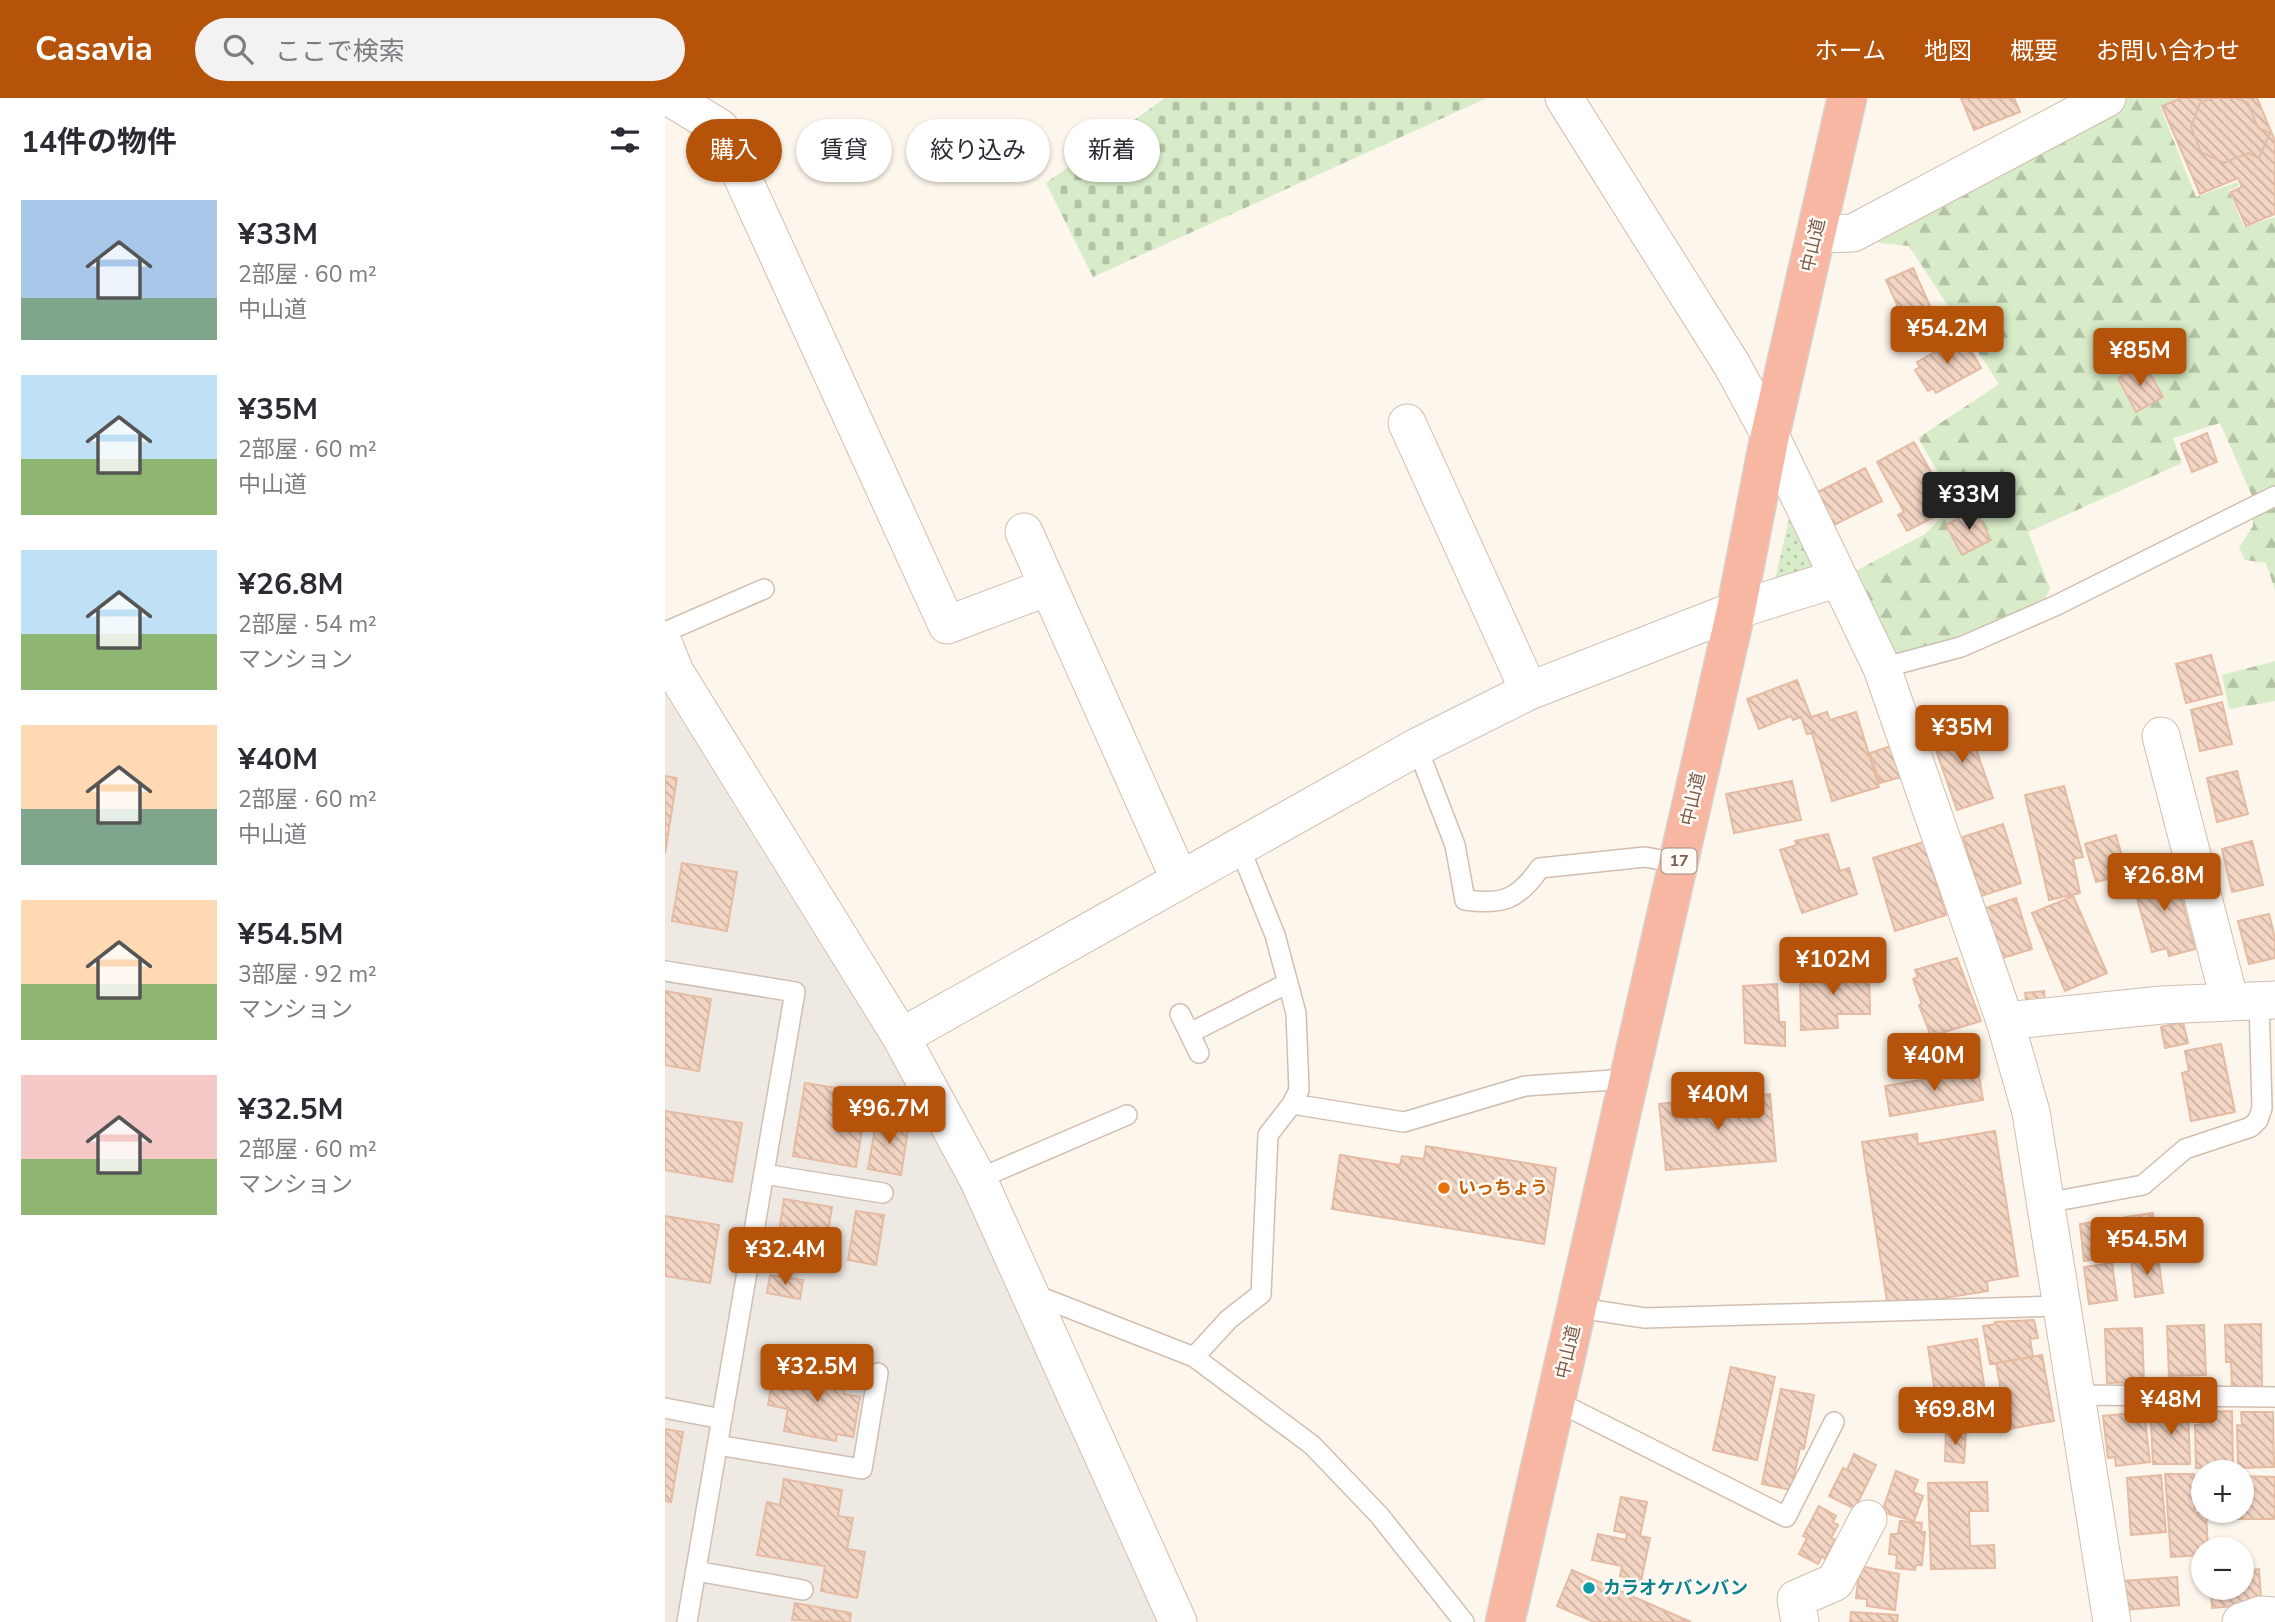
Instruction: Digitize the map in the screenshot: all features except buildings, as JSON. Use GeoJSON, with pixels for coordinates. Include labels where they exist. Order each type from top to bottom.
{"type":"FeatureCollection","features":[{"type":"Feature","properties":{"kind":"highway","name":"中山道"},"geometry":{"type":"LineString","coordinates":[[1505,1622],[1579,1308],[1628,1079],[1736,610],[1770,435],[1847,98]]}},
{"type":"Feature","properties":{"kind":"street"},"geometry":{"type":"LineString","coordinates":[[671,98],[720,128],[947,625],[1048,587]]}},
{"type":"Feature","properties":{"kind":"street"},"geometry":{"type":"LineString","coordinates":[[1564,98],[1698,308],[1770,435],[1882,668],[2005,1021],[2031,1112],[2112,1622]]}},
{"type":"Feature","properties":{"kind":"street"},"geometry":{"type":"LineString","coordinates":[[1816,234],[1853,233],[2107,98]]}},
{"type":"Feature","properties":{"kind":"street"},"geometry":{"type":"LineString","coordinates":[[1407,423],[1529,691]]}},
{"type":"Feature","properties":{"kind":"street"},"geometry":{"type":"LineString","coordinates":[[1024,532],[1179,878]]}},
{"type":"Feature","properties":{"kind":"street"},"geometry":{"type":"LineString","coordinates":[[901,1037],[1179,878],[1417,747],[1529,691],[1736,610],[1839,578]]}},
{"type":"Feature","properties":{"kind":"street"},"geometry":{"type":"LineString","coordinates":[[665,647],[675,672],[901,1037],[978,1179],[1033,1294],[1178,1622]]}},
{"type":"Feature","properties":{"kind":"street"},"geometry":{"type":"LineString","coordinates":[[2005,1021],[2255,1001],[2161,736]]}},
{"type":"Feature","properties":{"kind":"street"},"geometry":{"type":"LineString","coordinates":[[1800,1622],[1796,1599],[1835,1582],[1868,1519]]}},
{"type":"Feature","properties":{"kind":"street"},"geometry":{"type":"LineString","coordinates":[[2241,1622],[2261,1615],[2275,1616]]}},
{"type":"Feature","properties":{"kind":"lane"},"geometry":{"type":"LineString","coordinates":[[1882,668],[1961,647],[2275,496]]}},
{"type":"Feature","properties":{"kind":"lane"},"geometry":{"type":"LineString","coordinates":[[665,632],[764,589]]}},
{"type":"Feature","properties":{"kind":"lane"},"geometry":{"type":"LineString","coordinates":[[1417,747],[1455,845],[1465,900],[1494,904],[1524,890],[1540,868],[1645,857],[1678,863]]}},
{"type":"Feature","properties":{"kind":"lane"},"geometry":{"type":"LineString","coordinates":[[1194,1357],[1229,1319],[1261,1294],[1268,1135],[1292,1104],[1299,1090],[1296,1013],[1275,936],[1239,846]]}},
{"type":"Feature","properties":{"kind":"lane"},"geometry":{"type":"LineString","coordinates":[[665,971],[795,992],[687,1622]]}},
{"type":"Feature","properties":{"kind":"lane"},"geometry":{"type":"LineString","coordinates":[[1190,1033],[1288,984]]}},
{"type":"Feature","properties":{"kind":"lane"},"geometry":{"type":"LineString","coordinates":[[2046,1203],[2143,1185],[2185,1149],[2251,1127],[2258,1120],[2262,1108],[2255,1001]]}},
{"type":"Feature","properties":{"kind":"lane"},"geometry":{"type":"LineString","coordinates":[[1180,1014],[1199,1053]]}},
{"type":"Feature","properties":{"kind":"lane"},"geometry":{"type":"LineString","coordinates":[[1292,1104],[1404,1122],[1525,1086],[1628,1079]]}},
{"type":"Feature","properties":{"kind":"lane"},"geometry":{"type":"LineString","coordinates":[[978,1179],[1127,1115]]}},
{"type":"Feature","properties":{"kind":"lane"},"geometry":{"type":"LineString","coordinates":[[764,1174],[883,1193]]}},
{"type":"Feature","properties":{"kind":"lane"},"geometry":{"type":"LineString","coordinates":[[1033,1294],[1194,1357],[1312,1445],[1379,1515],[1464,1622]]}},
{"type":"Feature","properties":{"kind":"lane"},"geometry":{"type":"LineString","coordinates":[[1579,1308],[1645,1318],[2062,1306]]}},
{"type":"Feature","properties":{"kind":"lane"},"geometry":{"type":"LineString","coordinates":[[717,1445],[862,1469],[878,1373]]}},
{"type":"Feature","properties":{"kind":"lane"},"geometry":{"type":"LineString","coordinates":[[2077,1395],[2275,1397]]}},
{"type":"Feature","properties":{"kind":"lane"},"geometry":{"type":"LineString","coordinates":[[1556,1401],[1786,1517],[1834,1422]]}},
{"type":"Feature","properties":{"kind":"lane"},"geometry":{"type":"LineString","coordinates":[[665,1408],[722,1419]]}},
{"type":"Feature","properties":{"kind":"lane"},"geometry":{"type":"LineString","coordinates":[[696,1571],[803,1590]]}},
{"type":"Feature","properties":{"kind":"shaded area"},"geometry":{"type":"Polygon","coordinates":[[[665,694],[882,1043],[962,1187],[1161,1622],[665,1622],[665,694]]]}},
{"type":"Feature","properties":{"kind":"green space"},"geometry":{"type":"Polygon","coordinates":[[[1165,98],[1487,98],[1093,277],[1046,183],[1064,170],[1064,182],[1160,182],[1160,119],[1136,119],[1165,98]]]}},
{"type":"Feature","properties":{"kind":"green space"},"geometry":{"type":"Polygon","coordinates":[[[2124,98],[2177,98],[2160,106],[2196,197],[2237,182],[2239,186],[2229,190],[2244,227],[2275,217],[2275,590],[2266,563],[2245,560],[2239,547],[2253,526],[2253,498],[2220,423],[2173,438],[2182,463],[2028,532],[2050,589],[2044,601],[1935,646],[1897,656],[1890,651],[1852,573],[1925,534],[1956,503],[1918,438],[1999,384],[1909,246],[1880,243],[1869,235],[2124,98]]]}},
{"type":"Feature","properties":{"kind":"green space"},"geometry":{"type":"Polygon","coordinates":[[[1791,511],[1820,569],[1774,584],[1791,511]]]}},
{"type":"Feature","properties":{"kind":"green space"},"geometry":{"type":"Polygon","coordinates":[[[2275,661],[2275,701],[2229,709],[2222,675],[2275,661]]]}},
{"type":"Feature","properties":{"kind":"place","name":"いっちょう"},"geometry":{"type":"Point","coordinates":[1444,1188]}},
{"type":"Feature","properties":{"kind":"place","name":"カラオケバンバン"},"geometry":{"type":"Point","coordinates":[1589,1588]}}]}
